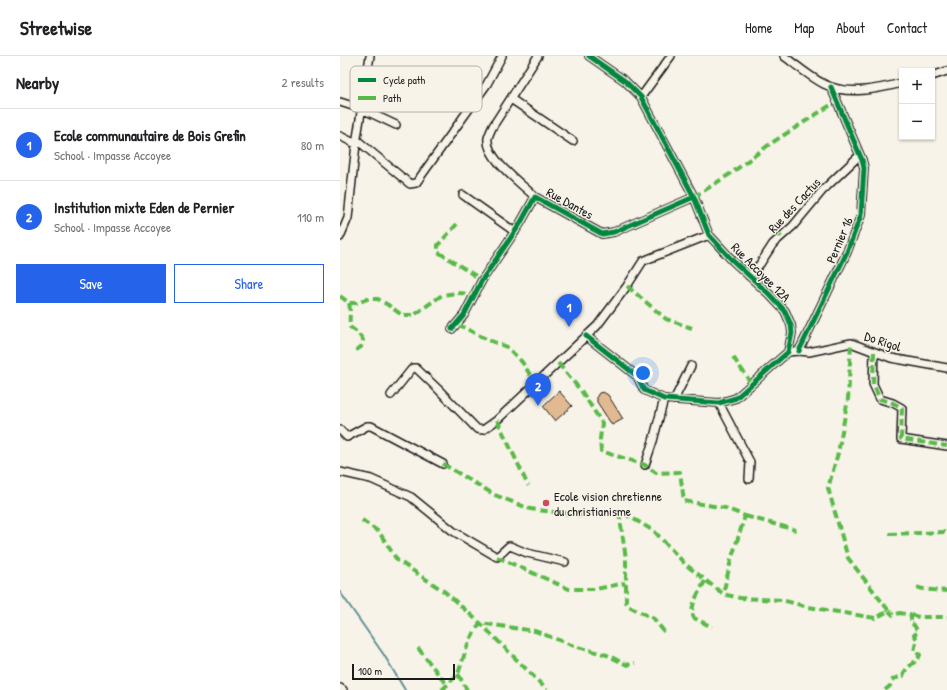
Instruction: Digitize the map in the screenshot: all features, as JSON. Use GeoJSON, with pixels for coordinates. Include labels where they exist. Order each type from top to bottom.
{"type":"FeatureCollection","features":[{"type":"Feature","properties":{"kind":"street"},"geometry":{"type":"LineString","coordinates":[[368,66],[370,56]]}},
{"type":"Feature","properties":{"kind":"street"},"geometry":{"type":"LineString","coordinates":[[482,91],[502,56]]}},
{"type":"Feature","properties":{"kind":"street"},"geometry":{"type":"LineString","coordinates":[[535,196],[503,167],[491,153],[488,139],[493,126],[538,56]]}},
{"type":"Feature","properties":{"kind":"street","name":"Rue Accoyee 12A"},"geometry":{"type":"LineString","coordinates":[[589,56],[625,82],[641,97],[694,197],[709,234],[732,260],[785,311],[791,325],[792,333],[788,352]]}},
{"type":"Feature","properties":{"kind":"street"},"geometry":{"type":"LineString","coordinates":[[641,97],[671,56]]}},
{"type":"Feature","properties":{"kind":"street"},"geometry":{"type":"LineString","coordinates":[[784,56],[822,84],[831,87],[855,91],[882,88],[899,84]]}},
{"type":"Feature","properties":{"kind":"street"},"geometry":{"type":"LineString","coordinates":[[935,75],[947,71]]}},
{"type":"Feature","properties":{"kind":"street","name":"Pernier 16"},"geometry":{"type":"LineString","coordinates":[[799,351],[847,252],[861,215],[864,168],[860,155],[831,87]]}},
{"type":"Feature","properties":{"kind":"street"},"geometry":{"type":"LineString","coordinates":[[511,99],[573,141]]}},
{"type":"Feature","properties":{"kind":"street"},"geometry":{"type":"LineString","coordinates":[[340,102],[350,105]]}},
{"type":"Feature","properties":{"kind":"street"},"geometry":{"type":"LineString","coordinates":[[340,237],[348,218],[362,112]]}},
{"type":"Feature","properties":{"kind":"street"},"geometry":{"type":"LineString","coordinates":[[368,112],[396,125]]}},
{"type":"Feature","properties":{"kind":"street"},"geometry":{"type":"LineString","coordinates":[[340,136],[357,142],[410,184],[416,183],[467,112]]}},
{"type":"Feature","properties":{"kind":"street","name":"Rue des Cactus"},"geometry":{"type":"LineString","coordinates":[[749,276],[760,264],[773,244],[793,226],[823,190],[860,155]]}},
{"type":"Feature","properties":{"kind":"street"},"geometry":{"type":"LineString","coordinates":[[463,195],[515,232]]}},
{"type":"Feature","properties":{"kind":"street","name":"Rue Dantes"},"geometry":{"type":"LineString","coordinates":[[452,329],[464,315],[482,280],[515,232],[535,196],[602,234],[614,232],[694,197]]}},
{"type":"Feature","properties":{"kind":"street"},"geometry":{"type":"LineString","coordinates":[[391,395],[413,368],[416,368],[477,429],[483,430],[497,420],[597,326],[627,286],[643,261],[709,234]]}},
{"type":"Feature","properties":{"kind":"street"},"geometry":{"type":"LineString","coordinates":[[586,336],[637,376],[644,390],[664,399],[674,400],[719,403],[736,398],[788,352]]}},
{"type":"Feature","properties":{"kind":"street","name":"Do Rigol"},"geometry":{"type":"LineString","coordinates":[[788,352],[809,352],[851,343],[891,358],[947,368]]}},
{"type":"Feature","properties":{"kind":"street"},"geometry":{"type":"LineString","coordinates":[[874,352],[873,384],[880,399],[894,403],[902,408],[901,438],[947,446]]}},
{"type":"Feature","properties":{"kind":"street"},"geometry":{"type":"LineString","coordinates":[[674,400],[691,366]]}},
{"type":"Feature","properties":{"kind":"street"},"geometry":{"type":"LineString","coordinates":[[646,465],[664,399]]}},
{"type":"Feature","properties":{"kind":"street"},"geometry":{"type":"LineString","coordinates":[[719,403],[750,462],[749,479]]}},
{"type":"Feature","properties":{"kind":"street"},"geometry":{"type":"LineString","coordinates":[[340,430],[347,438],[367,426],[371,426],[443,464]]}},
{"type":"Feature","properties":{"kind":"street"},"geometry":{"type":"LineString","coordinates":[[340,472],[372,479],[411,497],[453,531],[497,558],[510,546],[527,553],[565,562]]}},
{"type":"Feature","properties":{"kind":"building"},"geometry":{"type":"Polygon","coordinates":[[[559,391],[572,406],[555,421],[543,406],[559,391]]]}},
{"type":"Feature","properties":{"kind":"building"},"geometry":{"type":"Polygon","coordinates":[[[603,392],[608,395],[623,419],[612,425],[597,402],[597,396],[599,393],[603,392]]]}},
{"type":"Feature","properties":{"kind":"waterway"},"geometry":{"type":"LineString","coordinates":[[340,592],[384,655],[405,690]]}},
{"type":"Feature","properties":{"kind":"marked path"},"geometry":{"type":"LineString","coordinates":[[694,197],[730,174],[770,144],[837,101]]}},
{"type":"Feature","properties":{"kind":"marked path"},"geometry":{"type":"LineString","coordinates":[[457,224],[438,245],[438,252],[482,280]]}},
{"type":"Feature","properties":{"kind":"marked path"},"geometry":{"type":"LineString","coordinates":[[774,225],[781,237]]}},
{"type":"Feature","properties":{"kind":"marked path"},"geometry":{"type":"LineString","coordinates":[[627,286],[666,319],[692,328]]}},
{"type":"Feature","properties":{"kind":"marked path"},"geometry":{"type":"LineString","coordinates":[[340,296],[349,303],[357,303],[367,299],[378,299],[402,315],[414,315],[442,295],[458,293],[475,294]]}},
{"type":"Feature","properties":{"kind":"marked path"},"geometry":{"type":"LineString","coordinates":[[349,303],[350,327],[358,333],[363,340],[361,347],[356,350]]}},
{"type":"Feature","properties":{"kind":"marked path"},"geometry":{"type":"LineString","coordinates":[[458,323],[488,340],[507,347],[522,362],[536,384]]}},
{"type":"Feature","properties":{"kind":"marked path"},"geometry":{"type":"LineString","coordinates":[[443,464],[495,495],[530,509],[579,515],[619,512],[625,514],[654,531],[685,564],[723,594],[740,598],[782,600],[808,607],[875,618],[889,611],[848,558],[828,488],[838,453],[848,399],[851,343]]}},
{"type":"Feature","properties":{"kind":"marked path"},"geometry":{"type":"LineString","coordinates":[[874,352],[873,384],[880,399],[893,403],[902,408],[901,439],[947,446]]}},
{"type":"Feature","properties":{"kind":"marked path"},"geometry":{"type":"LineString","coordinates":[[733,357],[752,384]]}},
{"type":"Feature","properties":{"kind":"marked path"},"geometry":{"type":"LineString","coordinates":[[558,363],[582,392],[602,423],[600,439],[601,451],[645,465],[656,473],[680,472],[684,501],[725,508],[745,516],[731,560],[723,594]]}},
{"type":"Feature","properties":{"kind":"marked path"},"geometry":{"type":"LineString","coordinates":[[497,420],[528,486]]}},
{"type":"Feature","properties":{"kind":"marked path"},"geometry":{"type":"LineString","coordinates":[[619,512],[626,559],[626,602],[629,606],[654,619],[666,634]]}},
{"type":"Feature","properties":{"kind":"marked path"},"geometry":{"type":"LineString","coordinates":[[745,516],[796,530]]}},
{"type":"Feature","properties":{"kind":"marked path"},"geometry":{"type":"LineString","coordinates":[[362,520],[379,532],[397,560],[445,592],[480,623],[547,690]]}},
{"type":"Feature","properties":{"kind":"marked path"},"geometry":{"type":"LineString","coordinates":[[889,534],[947,532]]}},
{"type":"Feature","properties":{"kind":"marked path"},"geometry":{"type":"LineString","coordinates":[[497,557],[569,589],[596,589],[625,583]]}},
{"type":"Feature","properties":{"kind":"marked path"},"geometry":{"type":"LineString","coordinates":[[705,581],[695,599],[692,609],[694,618],[712,627]]}},
{"type":"Feature","properties":{"kind":"marked path"},"geometry":{"type":"LineString","coordinates":[[917,587],[928,590],[947,591]]}},
{"type":"Feature","properties":{"kind":"marked path"},"geometry":{"type":"LineString","coordinates":[[885,690],[890,686],[893,679],[903,676],[906,669],[916,661],[920,655],[914,651],[917,639],[914,635],[918,632],[914,625],[911,624],[911,615],[900,613],[893,615],[889,611]]}},
{"type":"Feature","properties":{"kind":"marked path"},"geometry":{"type":"LineString","coordinates":[[911,615],[919,617],[947,617]]}},
{"type":"Feature","properties":{"kind":"marked path"},"geometry":{"type":"LineString","coordinates":[[442,690],[458,674],[469,641],[480,623],[535,631],[574,646],[607,655],[627,665],[635,663]]}},
{"type":"Feature","properties":{"kind":"marked path"},"geometry":{"type":"LineString","coordinates":[[418,648],[447,685]]}},
{"type":"Feature","properties":{"kind":"marked path"},"geometry":{"type":"LineString","coordinates":[[458,674],[467,690]]}},
{"type":"Feature","properties":{"kind":"cycle path"},"geometry":{"type":"LineString","coordinates":[[586,336],[637,376],[644,390],[664,399],[719,403],[736,398],[788,352],[792,333],[791,325],[785,311],[732,260],[709,235],[694,197],[641,97],[625,81],[589,56]]}},
{"type":"Feature","properties":{"kind":"cycle path"},"geometry":{"type":"LineString","coordinates":[[799,351],[847,252],[861,215],[864,168],[831,87]]}},
{"type":"Feature","properties":{"kind":"cycle path"},"geometry":{"type":"LineString","coordinates":[[452,329],[464,315],[482,280],[520,224],[535,197],[602,234],[614,232],[694,197]]}},
{"type":"Feature","properties":{"kind":"place","name":"Ecole communautaire de Bois Grefin"},"geometry":{"type":"Point","coordinates":[569,327]}},
{"type":"Feature","properties":{"kind":"place","name":"Institution mixte Eden de Pernier"},"geometry":{"type":"Point","coordinates":[538,406]}},
{"type":"Feature","properties":{"kind":"place","name":"Ecole vision chretienne du christianisme"},"geometry":{"type":"Point","coordinates":[546,503]}}]}
